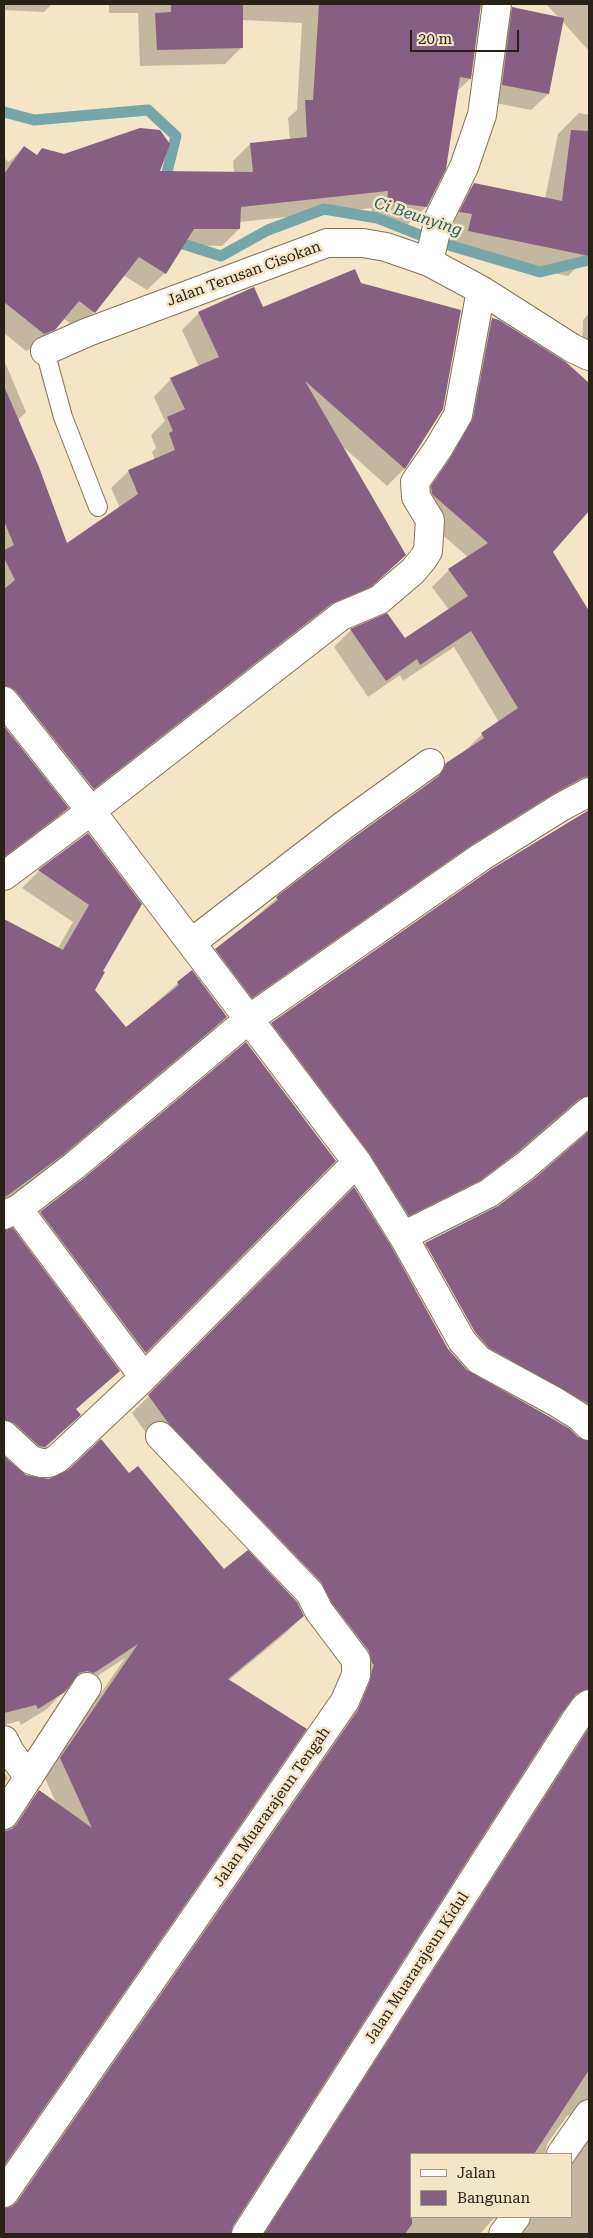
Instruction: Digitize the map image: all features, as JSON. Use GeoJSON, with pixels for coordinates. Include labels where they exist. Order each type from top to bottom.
{"type":"FeatureCollection","features":[{"type":"Feature","properties":{"kind":"street"},"geometry":{"type":"LineString","coordinates":[[430,258],[439,218],[464,167],[482,115],[497,4]]}},
{"type":"Feature","properties":{"kind":"street","name":"Jalan Terusan Cisokan"},"geometry":{"type":"LineString","coordinates":[[46,350],[88,332],[327,243],[363,243],[430,258],[572,348],[589,356]]}},
{"type":"Feature","properties":{"kind":"street"},"geometry":{"type":"LineString","coordinates":[[4,876],[91,811],[340,616],[378,600],[408,576],[423,559],[428,551],[430,520],[416,497],[414,482],[438,449],[458,414],[480,290]]}},
{"type":"Feature","properties":{"kind":"street"},"geometry":{"type":"LineString","coordinates":[[4,701],[91,811],[357,1162],[403,1236],[462,1341],[479,1360],[556,1402],[580,1417],[589,1426]]}},
{"type":"Feature","properties":{"kind":"street"},"geometry":{"type":"LineString","coordinates":[[191,943],[344,824],[430,762]]}},
{"type":"Feature","properties":{"kind":"street"},"geometry":{"type":"LineString","coordinates":[[144,1377],[11,1212],[74,1166],[249,1019],[481,857],[561,807],[589,792]]}},
{"type":"Feature","properties":{"kind":"street"},"geometry":{"type":"LineString","coordinates":[[403,1236],[488,1193],[525,1166],[589,1111]]}},
{"type":"Feature","properties":{"kind":"street"},"geometry":{"type":"LineString","coordinates":[[4,1435],[31,1460],[49,1463],[57,1459],[144,1377],[357,1162]]}},
{"type":"Feature","properties":{"kind":"street","name":"Jalan Muararajeun Tengah"},"geometry":{"type":"LineString","coordinates":[[4,2193],[345,1700],[356,1675],[356,1660],[315,1602],[160,1436]]}},
{"type":"Feature","properties":{"kind":"street"},"geometry":{"type":"LineString","coordinates":[[4,1814],[87,1687]]}},
{"type":"Feature","properties":{"kind":"street","name":"Jalan Muararajeun Kidul"},"geometry":{"type":"LineString","coordinates":[[246,2234],[584,1707],[589,1704]]}},
{"type":"Feature","properties":{"kind":"street"},"geometry":{"type":"LineString","coordinates":[[7,1746],[29,1777]]}},
{"type":"Feature","properties":{"kind":"street"},"geometry":{"type":"LineString","coordinates":[[562,2153],[589,2114]]}},
{"type":"Feature","properties":{"kind":"street"},"geometry":{"type":"LineString","coordinates":[[504,2234],[515,2218]]}},
{"type":"Feature","properties":{"kind":"lane","name":"Jalan Terusan Cisokan"},"geometry":{"type":"LineString","coordinates":[[46,350],[64,417],[98,507]]}},
{"type":"Feature","properties":{"kind":"building"},"geometry":{"type":"Polygon","coordinates":[[[171,4],[243,4],[243,48],[157,50],[155,13],[171,12],[171,4]]]}},
{"type":"Feature","properties":{"kind":"building"},"geometry":{"type":"Polygon","coordinates":[[[319,4],[481,4],[471,79],[460,77],[446,169],[427,207],[387,202],[388,191],[241,207],[240,229],[194,229],[166,274],[139,257],[95,313],[79,301],[55,330],[44,334],[4,302],[4,174],[24,146],[37,155],[42,148],[64,154],[140,128],[160,130],[170,144],[160,171],[253,172],[250,143],[307,137],[305,100],[313,100],[319,4]]]}},
{"type":"Feature","properties":{"kind":"building"},"geometry":{"type":"Polygon","coordinates":[[[512,7],[564,18],[549,94],[502,85],[512,7]]]}},
{"type":"Feature","properties":{"kind":"building"},"geometry":{"type":"Polygon","coordinates":[[[571,130],[589,131],[589,256],[468,231],[472,214],[459,212],[474,183],[562,201],[571,130]]]}},
{"type":"Feature","properties":{"kind":"building"},"geometry":{"type":"Polygon","coordinates":[[[355,269],[361,283],[461,310],[443,409],[405,469],[305,381],[406,555],[371,587],[331,604],[94,789],[16,691],[4,686],[4,589],[15,580],[4,558],[4,550],[14,545],[4,521],[4,386],[39,467],[67,543],[138,494],[128,470],[175,450],[169,433],[173,431],[167,417],[185,409],[170,378],[219,357],[198,312],[254,287],[263,307],[355,269]]]}},
{"type":"Feature","properties":{"kind":"building"},"geometry":{"type":"Polygon","coordinates":[[[492,318],[499,320],[567,363],[589,383],[589,511],[553,552],[589,611],[589,776],[553,794],[473,844],[252,998],[215,949],[278,900],[276,897],[439,776],[446,763],[484,738],[481,733],[518,708],[471,631],[420,665],[417,659],[386,681],[350,629],[387,613],[405,638],[468,596],[448,569],[488,543],[432,494],[431,486],[451,457],[473,418],[492,318]]]}},
{"type":"Feature","properties":{"kind":"building"},"geometry":{"type":"Polygon","coordinates":[[[4,726],[69,808],[4,857],[4,726]]]}},
{"type":"Feature","properties":{"kind":"building"},"geometry":{"type":"Polygon","coordinates":[[[589,810],[589,1096],[579,1099],[515,1154],[481,1180],[409,1216],[369,1153],[271,1023],[490,870],[589,810]]]}},
{"type":"Feature","properties":{"kind":"building"},"geometry":{"type":"Polygon","coordinates":[[[88,833],[142,904],[103,971],[105,972],[95,990],[126,1027],[179,985],[177,982],[192,970],[227,1017],[64,1154],[4,1198],[4,919],[63,950],[89,905],[38,870],[88,833]]]}},
{"type":"Feature","properties":{"kind":"building"},"geometry":{"type":"Polygon","coordinates":[[[246,1042],[336,1161],[146,1353],[40,1212],[84,1178],[246,1042]]]}},
{"type":"Feature","properties":{"kind":"building"},"geometry":{"type":"Polygon","coordinates":[[[589,1131],[589,1404],[489,1348],[475,1332],[425,1243],[498,1206],[535,1178],[589,1131]]]}},
{"type":"Feature","properties":{"kind":"building"},"geometry":{"type":"Polygon","coordinates":[[[354,1187],[390,1244],[448,1349],[467,1370],[570,1429],[578,1437],[589,1441],[589,1689],[576,1694],[562,1713],[233,2226],[231,2234],[4,2234],[4,2208],[11,2207],[17,2202],[358,1710],[370,1681],[374,1665],[369,1651],[332,1603],[321,1582],[169,1424],[148,1395],[354,1187]]]}},
{"type":"Feature","properties":{"kind":"building"},"geometry":{"type":"Polygon","coordinates":[[[13,1228],[120,1371],[76,1409],[81,1415],[45,1447],[39,1446],[14,1423],[4,1420],[4,1230],[13,1228]]]}},
{"type":"Feature","properties":{"kind":"building"},"geometry":{"type":"Polygon","coordinates":[[[101,1439],[129,1473],[138,1466],[224,1569],[248,1550],[297,1602],[304,1616],[228,1679],[307,1729],[4,2166],[4,1831],[12,1829],[17,1824],[39,1790],[92,1828],[60,1758],[138,1644],[94,1673],[87,1671],[79,1673],[65,1692],[38,1709],[36,1705],[4,1713],[4,1456],[26,1475],[49,1479],[68,1470],[101,1439]]]}},
{"type":"Feature","properties":{"kind":"building"},"geometry":{"type":"Polygon","coordinates":[[[589,1728],[589,2070],[535,2153],[410,2153],[410,2218],[412,2218],[412,2224],[405,2234],[264,2234],[589,1728]]]}},
{"type":"Feature","properties":{"kind":"waterway","name":"Ci Beunying"},"geometry":{"type":"LineString","coordinates":[[4,112],[34,120],[148,110],[176,136],[164,184]]}},
{"type":"Feature","properties":{"kind":"waterway","name":"Ci Beunying"},"geometry":{"type":"LineString","coordinates":[[177,233],[180,243],[221,256],[268,230],[324,209],[377,218],[435,241],[540,272],[589,260]]}}]}
